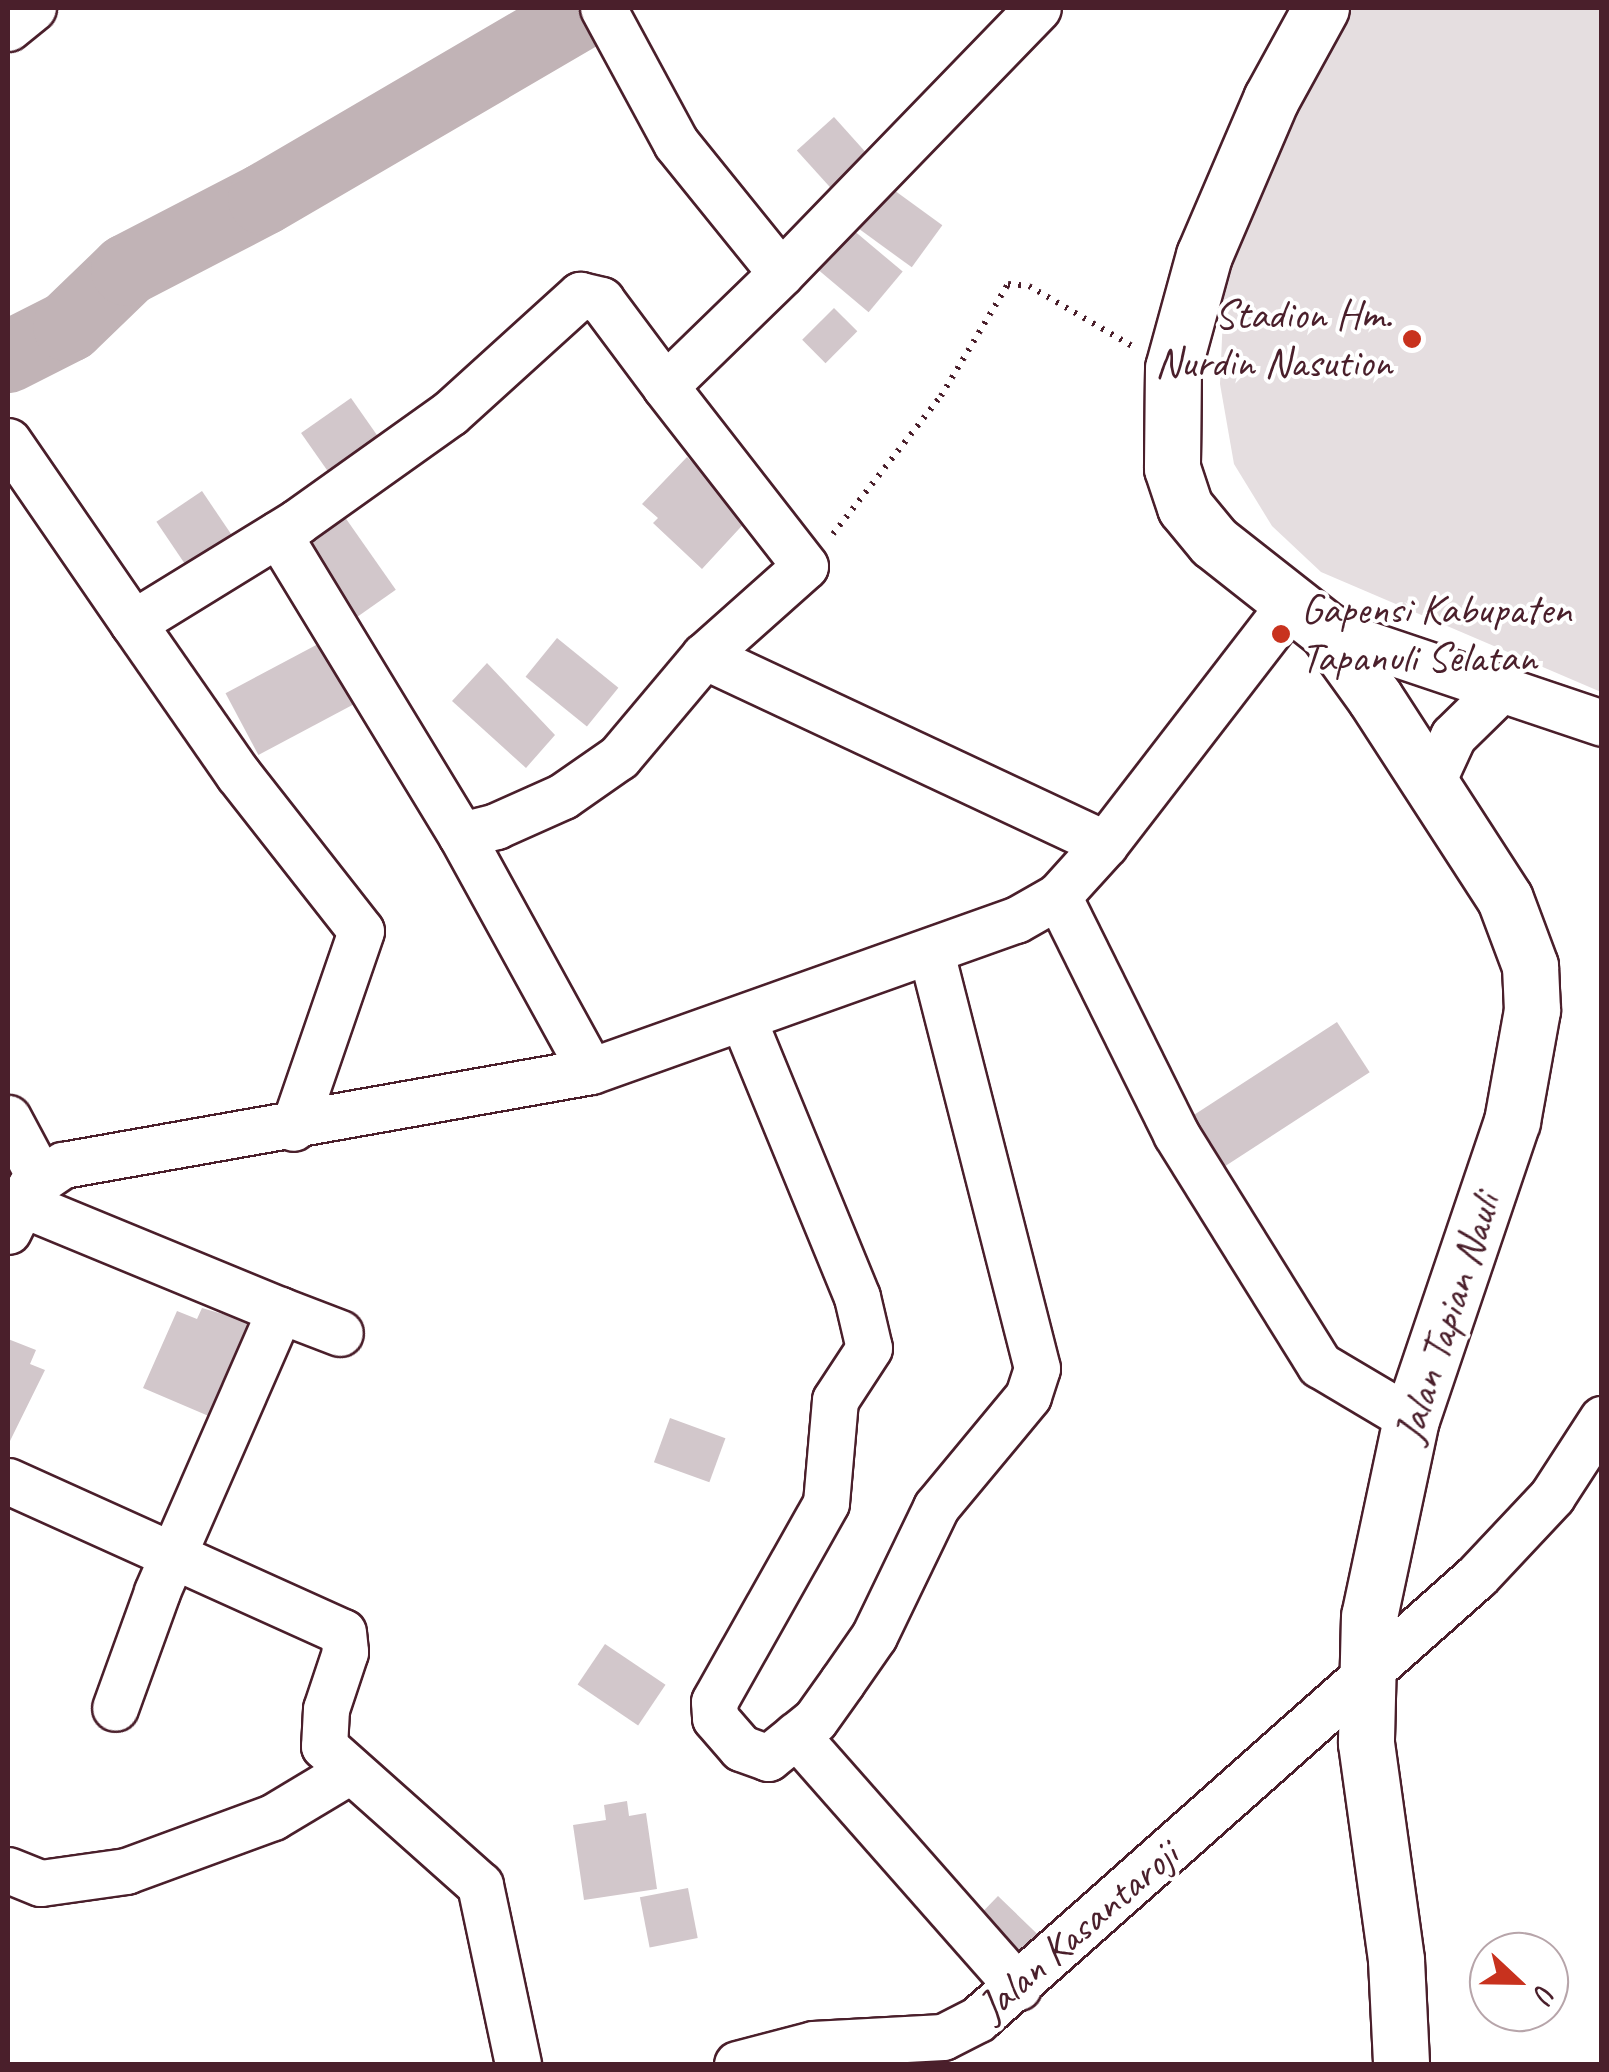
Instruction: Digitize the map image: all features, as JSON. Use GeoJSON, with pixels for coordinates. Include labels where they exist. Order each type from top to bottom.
{"type":"FeatureCollection","features":[{"type":"Feature","properties":{"kind":"main road"},"geometry":{"type":"LineString","coordinates":[[1309,615],[1214,542],[1185,507],[1167,424],[1173,368],[1204,255],[1271,98],[1321,8]]}},
{"type":"Feature","properties":{"kind":"main road","name":"Jalan Tapian Nauli"},"geometry":{"type":"LineString","coordinates":[[1309,615],[1505,899],[1530,966],[1532,1010],[1512,1122],[1411,1419],[1368,1616],[1364,1677],[1401,2064]]}},
{"type":"Feature","properties":{"kind":"street"},"geometry":{"type":"LineString","coordinates":[[8,28],[33,8]]}},
{"type":"Feature","properties":{"kind":"street"},"geometry":{"type":"LineString","coordinates":[[665,386],[781,273],[1038,8]]}},
{"type":"Feature","properties":{"kind":"street"},"geometry":{"type":"LineString","coordinates":[[613,26],[676,143],[781,273]]}},
{"type":"Feature","properties":{"kind":"street"},"geometry":{"type":"LineString","coordinates":[[133,623],[278,534],[450,412],[580,296],[602,300],[805,566],[704,656],[619,758],[563,796],[461,835]]}},
{"type":"Feature","properties":{"kind":"street"},"geometry":{"type":"LineString","coordinates":[[8,441],[238,774],[361,931],[293,1128]]}},
{"type":"Feature","properties":{"kind":"street"},"geometry":{"type":"LineString","coordinates":[[278,534],[461,835],[591,1071]]}},
{"type":"Feature","properties":{"kind":"street"},"geometry":{"type":"LineString","coordinates":[[23,1204],[64,1165],[293,1128],[591,1071],[1016,920],[1058,896],[1309,615],[1602,723]]}},
{"type":"Feature","properties":{"kind":"street"},"geometry":{"type":"LineString","coordinates":[[704,656],[1105,844]]}},
{"type":"Feature","properties":{"kind":"street"},"geometry":{"type":"LineString","coordinates":[[1430,786],[1453,736],[1504,687]]}},
{"type":"Feature","properties":{"kind":"street"},"geometry":{"type":"LineString","coordinates":[[1058,896],[1176,1134],[1320,1366],[1411,1419]]}},
{"type":"Feature","properties":{"kind":"street"},"geometry":{"type":"LineString","coordinates":[[743,1018],[857,1298],[869,1348],[835,1400],[826,1502],[714,1702],[715,1718],[742,1748],[762,1758],[774,1756],[796,1735],[863,1651],[936,1507],[1028,1396],[1037,1368],[931,952]]}},
{"type":"Feature","properties":{"kind":"street"},"geometry":{"type":"LineString","coordinates":[[8,1118],[23,1204]]}},
{"type":"Feature","properties":{"kind":"street"},"geometry":{"type":"LineString","coordinates":[[23,1204],[340,1333]]}},
{"type":"Feature","properties":{"kind":"street"},"geometry":{"type":"LineString","coordinates":[[114,1708],[173,1553],[280,1310]]}},
{"type":"Feature","properties":{"kind":"street","name":"Jalan Kasantaroji"},"geometry":{"type":"LineString","coordinates":[[737,2064],[813,2044],[916,2052],[961,2031],[1018,1986],[1477,1576],[1552,1496],[1602,1419]]}},
{"type":"Feature","properties":{"kind":"street"},"geometry":{"type":"LineString","coordinates":[[8,1480],[343,1632],[345,1652],[322,1736],[348,1772],[480,1884],[518,2064]]}},
{"type":"Feature","properties":{"kind":"street"},"geometry":{"type":"LineString","coordinates":[[796,1735],[1018,1986]]}},
{"type":"Feature","properties":{"kind":"street"},"geometry":{"type":"LineString","coordinates":[[8,1870],[41,1883],[126,1871],[272,1816],[348,1772]]}},
{"type":"Feature","properties":{"kind":"path"},"geometry":{"type":"LineString","coordinates":[[805,566],[931,410],[1008,284],[1029,286],[1173,368]]}},
{"type":"Feature","properties":{"kind":"shaded area","name":"Stadion Hm. Nurdin Nasution"},"geometry":{"type":"Polygon","coordinates":[[[1341,8],[1601,8],[1601,692],[1321,572],[1272,526],[1234,464],[1220,384],[1224,293],[1250,200],[1341,8]]]}},
{"type":"Feature","properties":{"kind":"building"},"geometry":{"type":"Polygon","coordinates":[[[834,117],[867,154],[830,188],[797,150],[834,117]]]}},
{"type":"Feature","properties":{"kind":"building"},"geometry":{"type":"Polygon","coordinates":[[[876,177],[942,225],[912,267],[845,219],[876,177]]]}},
{"type":"Feature","properties":{"kind":"building"},"geometry":{"type":"Polygon","coordinates":[[[846,224],[903,272],[869,312],[812,265],[846,224]]]}},
{"type":"Feature","properties":{"kind":"building"},"geometry":{"type":"Polygon","coordinates":[[[834,308],[857,331],[826,363],[802,340],[834,308]]]}},
{"type":"Feature","properties":{"kind":"building"},"geometry":{"type":"Polygon","coordinates":[[[351,398],[383,443],[333,478],[301,433],[351,398]]]}},
{"type":"Feature","properties":{"kind":"building"},"geometry":{"type":"Polygon","coordinates":[[[687,457],[750,517],[702,569],[653,523],[658,518],[642,504],[687,457]]]}},
{"type":"Feature","properties":{"kind":"building"},"geometry":{"type":"Polygon","coordinates":[[[202,491],[233,537],[187,567],[156,522],[202,491]]]}},
{"type":"Feature","properties":{"kind":"building"},"geometry":{"type":"Polygon","coordinates":[[[335,503],[396,590],[350,622],[289,535],[335,503]]]}},
{"type":"Feature","properties":{"kind":"building"},"geometry":{"type":"Polygon","coordinates":[[[557,638],[618,688],[587,727],[526,677],[557,638]]]}},
{"type":"Feature","properties":{"kind":"building"},"geometry":{"type":"Polygon","coordinates":[[[320,643],[353,705],[258,755],[226,693],[320,643]]]}},
{"type":"Feature","properties":{"kind":"building"},"geometry":{"type":"Polygon","coordinates":[[[487,663],[555,735],[526,768],[452,701],[487,663]]]}},
{"type":"Feature","properties":{"kind":"building"},"geometry":{"type":"Polygon","coordinates":[[[1337,1022],[1370,1072],[1210,1176],[1178,1125],[1337,1022]]]}},
{"type":"Feature","properties":{"kind":"building"},"geometry":{"type":"Polygon","coordinates":[[[202,1308],[260,1325],[218,1420],[143,1388],[177,1311],[197,1319],[202,1308]]]}},
{"type":"Feature","properties":{"kind":"building"},"geometry":{"type":"Polygon","coordinates":[[[8,1339],[36,1350],[30,1364],[45,1370],[10,1441],[8,1339]]]}},
{"type":"Feature","properties":{"kind":"building"},"geometry":{"type":"Polygon","coordinates":[[[670,1418],[725,1438],[709,1482],[654,1462],[670,1418]]]}},
{"type":"Feature","properties":{"kind":"building"},"geometry":{"type":"Polygon","coordinates":[[[605,1644],[666,1685],[638,1725],[578,1685],[605,1644]]]}},
{"type":"Feature","properties":{"kind":"building"},"geometry":{"type":"Polygon","coordinates":[[[627,1801],[629,1816],[646,1813],[657,1889],[584,1900],[573,1825],[606,1820],[604,1805],[627,1801]]]}},
{"type":"Feature","properties":{"kind":"building"},"geometry":{"type":"Polygon","coordinates":[[[688,1888],[698,1938],[650,1947],[640,1897],[688,1888]]]}},
{"type":"Feature","properties":{"kind":"building"},"geometry":{"type":"Polygon","coordinates":[[[998,1896],[1044,1940],[1018,1967],[972,1923],[998,1896]]]}},
{"type":"Feature","properties":{"kind":"waterway"},"geometry":{"type":"LineString","coordinates":[[8,357],[69,326],[127,270],[264,199],[591,8]]}},
{"type":"Feature","properties":{"kind":"place","name":"Stadion Hm. Nurdin Nasution"},"geometry":{"type":"Point","coordinates":[1412,339]}},
{"type":"Feature","properties":{"kind":"place","name":"Gapensi Kabupaten Tapanuli Selatan"},"geometry":{"type":"Point","coordinates":[1281,634]}}]}
